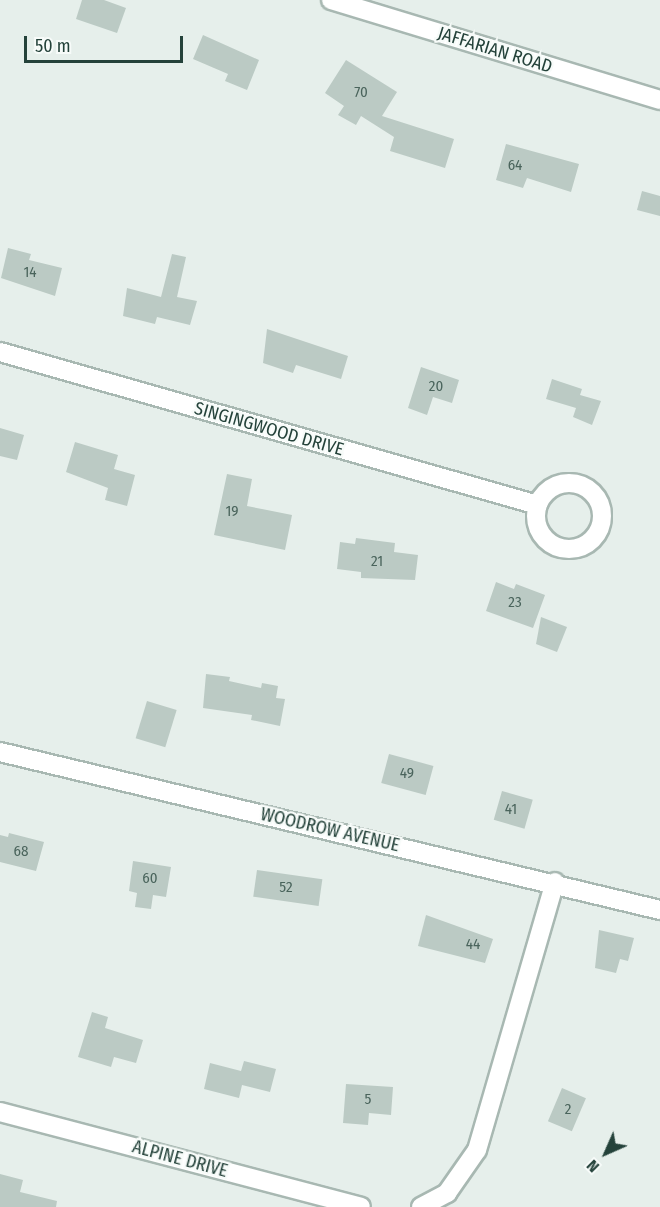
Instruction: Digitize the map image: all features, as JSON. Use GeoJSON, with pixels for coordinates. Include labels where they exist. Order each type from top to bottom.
{"type":"FeatureCollection","features":[{"type":"Feature","properties":{"kind":"street","name":"JAFFARIAN ROAD"},"geometry":{"type":"LineString","coordinates":[[331,0],[660,100]]}},
{"type":"Feature","properties":{"kind":"street","name":"SINGINGWOOD DRIVE"},"geometry":{"type":"LineString","coordinates":[[0,352],[538,505]]}},
{"type":"Feature","properties":{"kind":"street","name":"WOODROW AVENUE"},"geometry":{"type":"LineString","coordinates":[[0,752],[555,882],[660,910]]}},
{"type":"Feature","properties":{"kind":"street"},"geometry":{"type":"LineString","coordinates":[[421,1207],[447,1193],[477,1150],[555,882]]}},
{"type":"Feature","properties":{"kind":"street","name":"ALPINE DRIVE"},"geometry":{"type":"LineString","coordinates":[[0,1112],[361,1207]]}},
{"type":"Feature","properties":{"kind":"building"},"geometry":{"type":"Polygon","coordinates":[[[82,0],[104,0],[126,8],[117,33],[76,19],[82,0]]]}},
{"type":"Feature","properties":{"kind":"building"},"geometry":{"type":"Polygon","coordinates":[[[203,35],[259,60],[247,90],[225,81],[228,74],[193,59],[203,35]]]}},
{"type":"Feature","properties":{"kind":"building"},"geometry":{"type":"Polygon","coordinates":[[[346,60],[397,92],[382,116],[454,139],[445,168],[390,151],[394,137],[361,116],[356,125],[338,115],[344,106],[325,93],[346,60]]]}},
{"type":"Feature","properties":{"kind":"building"},"geometry":{"type":"Polygon","coordinates":[[[506,144],[579,164],[571,192],[527,178],[523,188],[496,180],[506,144]]]}},
{"type":"Feature","properties":{"kind":"building"},"geometry":{"type":"Polygon","coordinates":[[[642,191],[660,196],[660,216],[637,210],[642,191]]]}},
{"type":"Feature","properties":{"kind":"building"},"geometry":{"type":"Polygon","coordinates":[[[8,248],[31,254],[29,260],[62,268],[55,296],[1,278],[8,248]]]}},
{"type":"Feature","properties":{"kind":"building"},"geometry":{"type":"Polygon","coordinates":[[[172,254],[186,257],[177,297],[197,301],[190,325],[157,317],[155,324],[123,316],[127,288],[161,297],[172,254]]]}},
{"type":"Feature","properties":{"kind":"building"},"geometry":{"type":"Polygon","coordinates":[[[267,329],[348,356],[341,379],[296,365],[293,373],[263,363],[267,329]]]}},
{"type":"Feature","properties":{"kind":"building"},"geometry":{"type":"Polygon","coordinates":[[[421,367],[459,380],[452,403],[433,397],[427,415],[408,408],[421,367]]]}},
{"type":"Feature","properties":{"kind":"building"},"geometry":{"type":"Polygon","coordinates":[[[552,379],[582,389],[580,395],[601,401],[592,425],[573,417],[576,408],[546,399],[552,379]]]}},
{"type":"Feature","properties":{"kind":"building"},"geometry":{"type":"Polygon","coordinates":[[[0,428],[24,435],[17,460],[0,456],[0,428]]]}},
{"type":"Feature","properties":{"kind":"building"},"geometry":{"type":"Polygon","coordinates":[[[75,442],[118,455],[114,469],[135,475],[127,506],[105,500],[108,488],[66,472],[75,442]]]}},
{"type":"Feature","properties":{"kind":"building"},"geometry":{"type":"Polygon","coordinates":[[[227,474],[252,479],[247,506],[292,515],[285,550],[214,535],[227,474]]]}},
{"type":"Feature","properties":{"kind":"building"},"geometry":{"type":"Polygon","coordinates":[[[356,538],[395,543],[394,552],[418,555],[415,580],[361,578],[361,572],[337,569],[340,542],[355,544],[356,538]]]}},
{"type":"Feature","properties":{"kind":"building"},"geometry":{"type":"Polygon","coordinates":[[[496,582],[514,589],[516,584],[545,595],[533,628],[486,611],[496,582]]]}},
{"type":"Feature","properties":{"kind":"building"},"geometry":{"type":"Polygon","coordinates":[[[541,617],[567,627],[557,652],[536,644],[541,617]]]}},
{"type":"Feature","properties":{"kind":"building"},"geometry":{"type":"Polygon","coordinates":[[[206,674],[230,677],[229,681],[261,688],[262,683],[278,686],[276,698],[285,699],[280,726],[251,720],[252,715],[203,708],[206,674]]]}},
{"type":"Feature","properties":{"kind":"building"},"geometry":{"type":"Polygon","coordinates":[[[147,701],[177,710],[165,747],[136,738],[147,701]]]}},
{"type":"Feature","properties":{"kind":"building"},"geometry":{"type":"Polygon","coordinates":[[[389,754],[433,766],[426,795],[381,783],[389,754]]]}},
{"type":"Feature","properties":{"kind":"building"},"geometry":{"type":"Polygon","coordinates":[[[502,791],[533,800],[524,829],[494,820],[502,791]]]}},
{"type":"Feature","properties":{"kind":"building"},"geometry":{"type":"Polygon","coordinates":[[[9,833],[44,842],[36,871],[0,862],[0,835],[8,837],[9,833]]]}},
{"type":"Feature","properties":{"kind":"building"},"geometry":{"type":"Polygon","coordinates":[[[133,861],[171,867],[166,897],[153,895],[151,909],[135,907],[137,893],[129,891],[133,861]]]}},
{"type":"Feature","properties":{"kind":"building"},"geometry":{"type":"Polygon","coordinates":[[[257,870],[322,879],[319,906],[253,897],[257,870]]]}},
{"type":"Feature","properties":{"kind":"building"},"geometry":{"type":"Polygon","coordinates":[[[426,915],[493,939],[485,963],[418,946],[426,915]]]}},
{"type":"Feature","properties":{"kind":"building"},"geometry":{"type":"Polygon","coordinates":[[[599,930],[634,938],[628,961],[620,959],[616,973],[595,968],[599,930]]]}},
{"type":"Feature","properties":{"kind":"building"},"geometry":{"type":"Polygon","coordinates":[[[92,1012],[108,1017],[105,1028],[143,1040],[136,1063],[114,1057],[111,1067],[78,1057],[92,1012]]]}},
{"type":"Feature","properties":{"kind":"building"},"geometry":{"type":"Polygon","coordinates":[[[244,1061],[276,1069],[270,1092],[242,1085],[239,1098],[204,1089],[210,1063],[241,1071],[244,1061]]]}},
{"type":"Feature","properties":{"kind":"building"},"geometry":{"type":"Polygon","coordinates":[[[346,1084],[393,1087],[391,1115],[369,1113],[368,1125],[343,1123],[346,1084]]]}},
{"type":"Feature","properties":{"kind":"building"},"geometry":{"type":"Polygon","coordinates":[[[562,1088],[586,1098],[572,1131],[548,1121],[562,1088]]]}},
{"type":"Feature","properties":{"kind":"building"},"geometry":{"type":"Polygon","coordinates":[[[0,1174],[23,1180],[20,1192],[57,1201],[56,1207],[0,1207],[0,1174]]]}}]}
